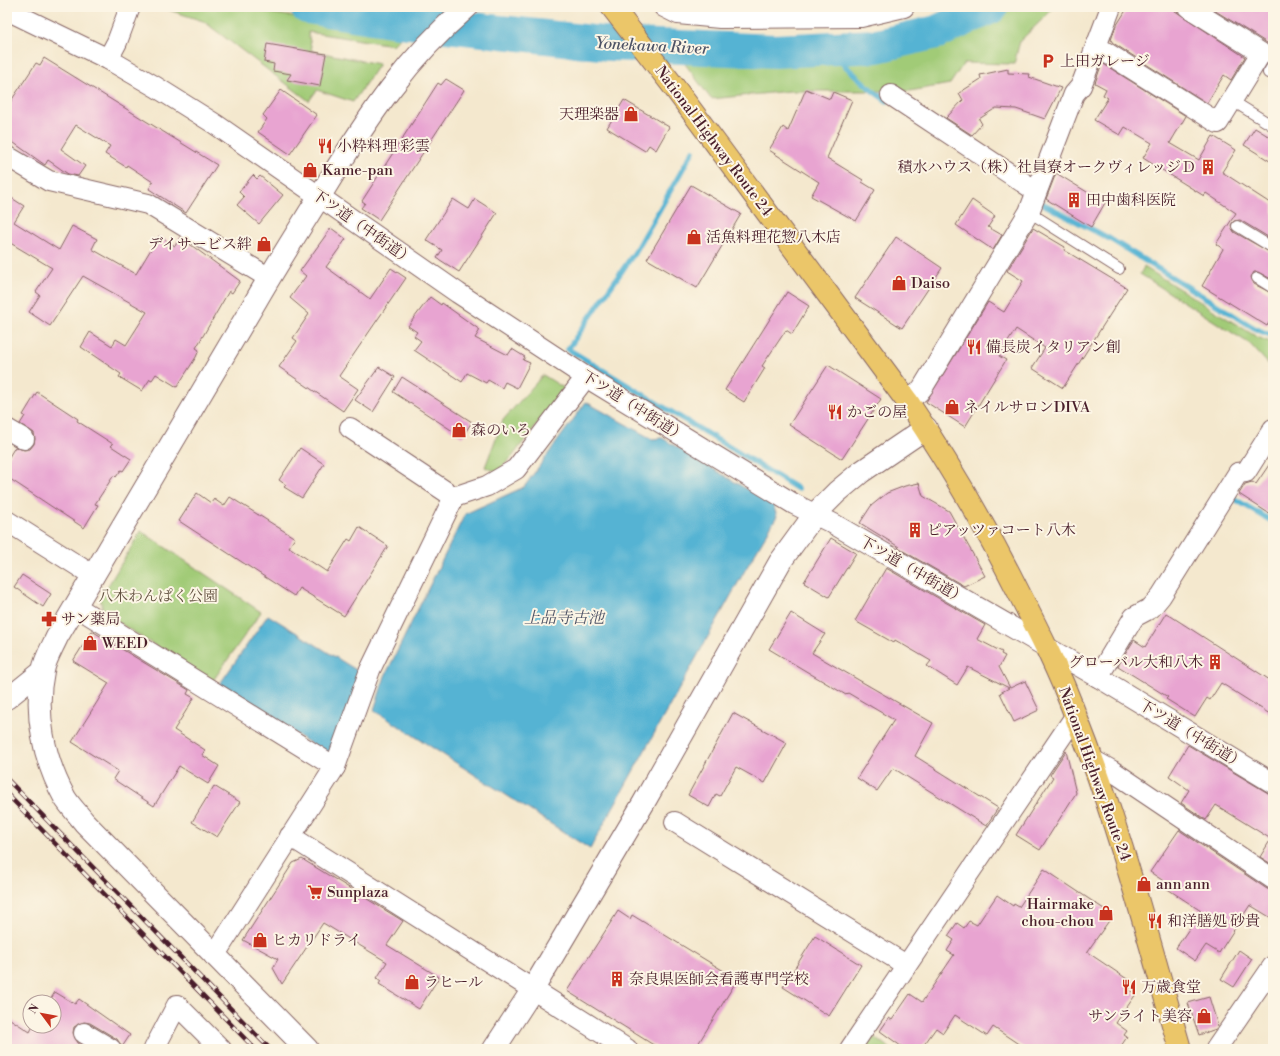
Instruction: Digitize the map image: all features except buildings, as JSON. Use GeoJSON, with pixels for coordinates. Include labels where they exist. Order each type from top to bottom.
{"type":"FeatureCollection","features":[{"type":"Feature","properties":{"kind":"highway","name":"National Highway Route 24"},"geometry":{"type":"LineString","coordinates":[[612,7],[671,83],[907,401],[926,428],[987,530],[1047,648],[1076,715],[1093,760],[1128,868],[1180,1049]]}},
{"type":"Feature","properties":{"kind":"street"},"geometry":{"type":"LineString","coordinates":[[108,59],[117,42],[130,7]]}},
{"type":"Feature","properties":{"kind":"street"},"geometry":{"type":"LineString","coordinates":[[307,1049],[84,822],[66,799],[56,780],[43,740],[40,709],[43,670],[57,637],[75,606],[269,278],[355,137],[388,90],[420,51],[440,30],[467,7]]}},
{"type":"Feature","properties":{"kind":"street"},"geometry":{"type":"LineString","coordinates":[[664,7],[678,14],[720,18],[861,17],[904,7]]}},
{"type":"Feature","properties":{"kind":"street"},"geometry":{"type":"LineString","coordinates":[[907,401],[923,387],[1029,212],[1074,94],[1081,86],[1111,7]]}},
{"type":"Feature","properties":{"kind":"street"},"geometry":{"type":"LineString","coordinates":[[1096,46],[1218,123],[1261,53],[1188,7]]}},
{"type":"Feature","properties":{"kind":"street","name":"下ツ道（中街道）"},"geometry":{"type":"LineString","coordinates":[[8,12],[108,59],[215,124],[458,293],[586,377],[794,504],[816,514],[1098,677],[1273,783]]}},
{"type":"Feature","properties":{"kind":"street"},"geometry":{"type":"LineString","coordinates":[[891,95],[1036,191]]}},
{"type":"Feature","properties":{"kind":"street"},"geometry":{"type":"LineString","coordinates":[[7,156],[49,181],[148,204],[269,278]]}},
{"type":"Feature","properties":{"kind":"street"},"geometry":{"type":"LineString","coordinates":[[214,956],[290,836],[336,767],[370,670],[454,497],[486,486],[516,469],[586,377]]}},
{"type":"Feature","properties":{"kind":"street"},"geometry":{"type":"LineString","coordinates":[[350,428],[454,497]]}},
{"type":"Feature","properties":{"kind":"street"},"geometry":{"type":"LineString","coordinates":[[494,1049],[533,989],[643,804],[780,562],[816,514],[837,492],[860,472],[926,428]]}},
{"type":"Feature","properties":{"kind":"street"},"geometry":{"type":"LineString","coordinates":[[7,429],[24,439]]}},
{"type":"Feature","properties":{"kind":"street"},"geometry":{"type":"LineString","coordinates":[[1098,677],[1134,616],[1151,608],[1161,596],[1238,472],[1246,472],[1273,429]]}},
{"type":"Feature","properties":{"kind":"street"},"geometry":{"type":"LineString","coordinates":[[7,521],[94,576]]}},
{"type":"Feature","properties":{"kind":"street"},"geometry":{"type":"LineString","coordinates":[[75,606],[336,767]]}},
{"type":"Feature","properties":{"kind":"street"},"geometry":{"type":"LineString","coordinates":[[7,699],[43,670]]}},
{"type":"Feature","properties":{"kind":"street"},"geometry":{"type":"LineString","coordinates":[[850,1049],[1076,715]]}},
{"type":"Feature","properties":{"kind":"street"},"geometry":{"type":"LineString","coordinates":[[1093,760],[1111,770],[1273,879]]}},
{"type":"Feature","properties":{"kind":"street"},"geometry":{"type":"LineString","coordinates":[[675,822],[906,965]]}},
{"type":"Feature","properties":{"kind":"street"},"geometry":{"type":"LineString","coordinates":[[290,836],[627,1049]]}},
{"type":"Feature","properties":{"kind":"street"},"geometry":{"type":"LineString","coordinates":[[1216,1049],[1273,966]]}},
{"type":"Feature","properties":{"kind":"street"},"geometry":{"type":"LineString","coordinates":[[154,1049],[176,1006],[221,1049]]}},
{"type":"Feature","properties":{"kind":"street"},"geometry":{"type":"LineString","coordinates":[[84,1033],[111,1049]]}},
{"type":"Feature","properties":{"kind":"lane"},"geometry":{"type":"LineString","coordinates":[[1239,105],[1273,126]]}},
{"type":"Feature","properties":{"kind":"lane"},"geometry":{"type":"LineString","coordinates":[[1029,212],[1119,269]]}},
{"type":"Feature","properties":{"kind":"lane"},"geometry":{"type":"LineString","coordinates":[[1236,226],[1273,248]]}},
{"type":"Feature","properties":{"kind":"lane"},"geometry":{"type":"LineString","coordinates":[[1257,278],[1273,288]]}},
{"type":"Feature","properties":{"kind":"green space"},"geometry":{"type":"Polygon","coordinates":[[[160,7],[245,7],[270,13],[404,33],[393,45],[308,32],[312,51],[379,64],[353,102],[317,90],[309,101],[203,21],[160,7]]]}},
{"type":"Feature","properties":{"kind":"green space"},"geometry":{"type":"Polygon","coordinates":[[[354,7],[433,7],[426,14],[354,7]]]}},
{"type":"Feature","properties":{"kind":"green space"},"geometry":{"type":"Polygon","coordinates":[[[1004,7],[1055,7],[1020,41],[1014,64],[964,63],[950,84],[910,91],[790,91],[711,99],[680,57],[713,60],[825,56],[887,50],[917,44],[947,35],[976,23],[1004,7]]]}},
{"type":"Feature","properties":{"kind":"green space"},"geometry":{"type":"Polygon","coordinates":[[[1144,267],[1257,337],[1273,343],[1273,369],[1250,344],[1140,274],[1144,267]]]}},
{"type":"Feature","properties":{"kind":"green space"},"geometry":{"type":"Polygon","coordinates":[[[543,375],[564,388],[512,457],[497,472],[485,467],[503,420],[543,375]]]}},
{"type":"Feature","properties":{"kind":"green space","name":"八木わんぱく公園"},"geometry":{"type":"Polygon","coordinates":[[[141,531],[261,612],[212,682],[104,613],[100,599],[141,531]]]}},
{"type":"Feature","properties":{"kind":"green space"},"geometry":{"type":"Polygon","coordinates":[[[871,1035],[891,1049],[863,1049],[871,1035]]]}},
{"type":"Feature","properties":{"kind":"water","name":"上品寺古池"},"geometry":{"type":"Polygon","coordinates":[[[586,402],[652,439],[662,438],[773,505],[777,516],[744,572],[590,849],[374,710],[385,676],[465,514],[524,487],[586,402]]]}},
{"type":"Feature","properties":{"kind":"water"},"geometry":{"type":"Polygon","coordinates":[[[268,615],[361,673],[335,759],[219,685],[268,615]]]}},
{"type":"Feature","properties":{"kind":"waterway","name":"Yonekawa River"},"geometry":{"type":"LineString","coordinates":[[307,7],[391,20],[610,44],[775,51],[877,46],[937,32],[991,7]]}},
{"type":"Feature","properties":{"kind":"waterway"},"geometry":{"type":"LineString","coordinates":[[841,47],[842,63],[873,91],[887,101]]}},
{"type":"Feature","properties":{"kind":"waterway"},"geometry":{"type":"LineString","coordinates":[[693,151],[637,249],[568,349],[798,489]]}},
{"type":"Feature","properties":{"kind":"waterway"},"geometry":{"type":"LineString","coordinates":[[1038,201],[1110,239],[1256,329],[1273,336]]}},
{"type":"Feature","properties":{"kind":"waterway"},"geometry":{"type":"LineString","coordinates":[[1230,496],[1273,522]]}},
{"type":"Feature","properties":{"kind":"railway"},"geometry":{"type":"LineString","coordinates":[[7,779],[270,1049]]}},
{"type":"Feature","properties":{"kind":"railway"},"geometry":{"type":"LineString","coordinates":[[7,794],[255,1049]]}},
{"type":"Feature","properties":{"kind":"place","name":"上田ガレージ"},"geometry":{"type":"Point","coordinates":[1048,61]}},
{"type":"Feature","properties":{"kind":"place","name":"天理楽器"},"geometry":{"type":"Point","coordinates":[631,114]}},
{"type":"Feature","properties":{"kind":"place","name":"小粋料理 彩雲"},"geometry":{"type":"Point","coordinates":[325,146]}},
{"type":"Feature","properties":{"kind":"place","name":"積水ハウス（株）社員寮オークヴィレッジＤ"},"geometry":{"type":"Point","coordinates":[1208,167]}},
{"type":"Feature","properties":{"kind":"place","name":"Kame-pan"},"geometry":{"type":"Point","coordinates":[310,170]}},
{"type":"Feature","properties":{"kind":"place","name":"田中歯科医院"},"geometry":{"type":"Point","coordinates":[1074,200]}},
{"type":"Feature","properties":{"kind":"place","name":"活魚料理花惣八木店"},"geometry":{"type":"Point","coordinates":[694,237]}},
{"type":"Feature","properties":{"kind":"place","name":"デイサービス絆"},"geometry":{"type":"Point","coordinates":[264,244]}},
{"type":"Feature","properties":{"kind":"place","name":"Daiso"},"geometry":{"type":"Point","coordinates":[899,283]}},
{"type":"Feature","properties":{"kind":"place","name":"備長炭イタリアン創"},"geometry":{"type":"Point","coordinates":[974,347]}},
{"type":"Feature","properties":{"kind":"place","name":"ネイルサロンDIVA"},"geometry":{"type":"Point","coordinates":[952,407]}},
{"type":"Feature","properties":{"kind":"place","name":"かごの屋"},"geometry":{"type":"Point","coordinates":[835,412]}},
{"type":"Feature","properties":{"kind":"place","name":"森のいろ"},"geometry":{"type":"Point","coordinates":[459,430]}},
{"type":"Feature","properties":{"kind":"place","name":"ピアッツァコート八木"},"geometry":{"type":"Point","coordinates":[915,530]}},
{"type":"Feature","properties":{"kind":"place","name":"サン薬局"},"geometry":{"type":"Point","coordinates":[49,619]}},
{"type":"Feature","properties":{"kind":"place","name":"WEED"},"geometry":{"type":"Point","coordinates":[90,643]}},
{"type":"Feature","properties":{"kind":"place","name":"グローバル大和八木"},"geometry":{"type":"Point","coordinates":[1215,662]}},
{"type":"Feature","properties":{"kind":"place","name":"ann ann"},"geometry":{"type":"Point","coordinates":[1144,884]}},
{"type":"Feature","properties":{"kind":"place","name":"Sunplaza"},"geometry":{"type":"Point","coordinates":[315,892]}},
{"type":"Feature","properties":{"kind":"place","name":"Hairmake chou-chou"},"geometry":{"type":"Point","coordinates":[1106,913]}},
{"type":"Feature","properties":{"kind":"place","name":"和洋膳処 砂貴"},"geometry":{"type":"Point","coordinates":[1155,921]}},
{"type":"Feature","properties":{"kind":"place","name":"ヒカリドライ"},"geometry":{"type":"Point","coordinates":[260,940]}},
{"type":"Feature","properties":{"kind":"place","name":"奈良県医師会看護専門学校"},"geometry":{"type":"Point","coordinates":[617,979]}},
{"type":"Feature","properties":{"kind":"place","name":"ラヒール"},"geometry":{"type":"Point","coordinates":[412,982]}},
{"type":"Feature","properties":{"kind":"place","name":"万歳食堂"},"geometry":{"type":"Point","coordinates":[1129,987]}},
{"type":"Feature","properties":{"kind":"place","name":"サンライト美容"},"geometry":{"type":"Point","coordinates":[1204,1016]}}]}
